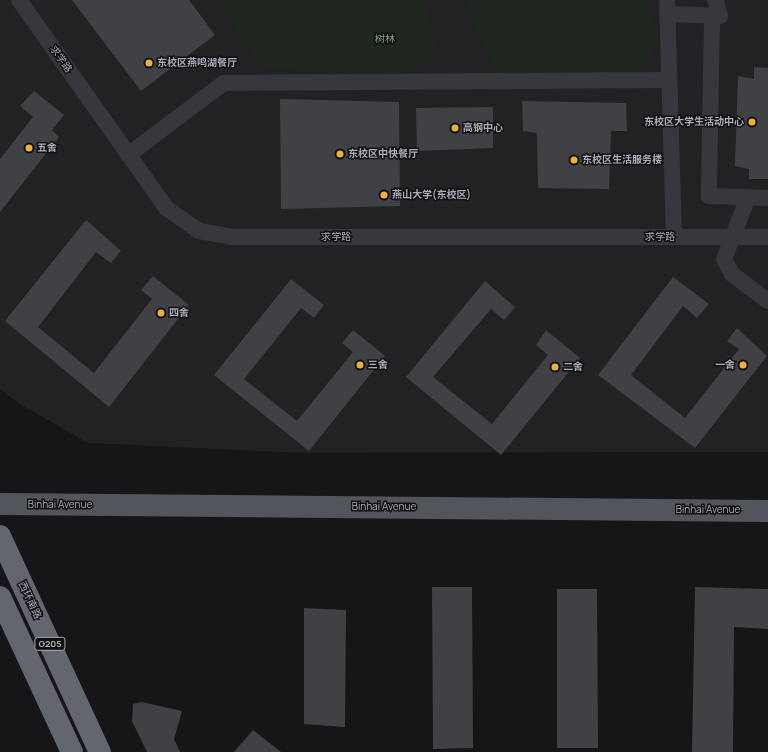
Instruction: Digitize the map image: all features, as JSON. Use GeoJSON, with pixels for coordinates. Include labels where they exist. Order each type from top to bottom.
{"type":"FeatureCollection","features":[{"type":"Feature","properties":{"kind":"highway","name":"西环南路"},"geometry":{"type":"LineString","coordinates":[[0,536],[100,752]]}},
{"type":"Feature","properties":{"kind":"highway","name":"G205"},"geometry":{"type":"LineString","coordinates":[[0,597],[72,752]]}},
{"type":"Feature","properties":{"kind":"main road","name":"Binhai Avenue"},"geometry":{"type":"LineString","coordinates":[[0,504],[768,511]]}},
{"type":"Feature","properties":{"kind":"street","name":"求学路"},"geometry":{"type":"LineString","coordinates":[[19,0],[166,208],[199,231],[232,237],[768,237]]}},
{"type":"Feature","properties":{"kind":"street"},"geometry":{"type":"LineString","coordinates":[[674,237],[667,7],[712,16],[720,16],[715,0]]}},
{"type":"Feature","properties":{"kind":"street"},"geometry":{"type":"LineString","coordinates":[[712,16],[709,196],[768,198]]}},
{"type":"Feature","properties":{"kind":"street"},"geometry":{"type":"LineString","coordinates":[[128,155],[224,83],[669,80]]}},
{"type":"Feature","properties":{"kind":"street"},"geometry":{"type":"LineString","coordinates":[[748,198],[724,259],[732,274],[768,301]]}},
{"type":"Feature","properties":{"kind":"shaded area","name":"燕山大学(东校区)"},"geometry":{"type":"Polygon","coordinates":[[[0,0],[768,0],[768,452],[304,453],[88,443],[18,403],[0,389],[0,0]]]}},
{"type":"Feature","properties":{"kind":"green space","name":"树林"},"geometry":{"type":"Polygon","coordinates":[[[217,0],[425,0],[438,50],[400,80],[261,67],[217,0]]]}},
{"type":"Feature","properties":{"kind":"green space"},"geometry":{"type":"Polygon","coordinates":[[[464,0],[645,0],[659,42],[634,84],[497,77],[464,0]]]}},
{"type":"Feature","properties":{"kind":"building","name":"东校区燕鸣湖餐厅"},"geometry":{"type":"Polygon","coordinates":[[[72,0],[189,0],[215,35],[141,91],[72,0]]]}},
{"type":"Feature","properties":{"kind":"building","name":"东校区大学生活动中心"},"geometry":{"type":"Polygon","coordinates":[[[754,67],[768,68],[768,179],[749,179],[749,169],[735,166],[738,76],[754,79],[754,67]]]}},
{"type":"Feature","properties":{"kind":"building","name":"五舍"},"geometry":{"type":"Polygon","coordinates":[[[34,91],[64,115],[52,130],[59,137],[0,212],[0,159],[33,117],[20,106],[34,91]]]}},
{"type":"Feature","properties":{"kind":"building","name":"东校区中快餐厅"},"geometry":{"type":"Polygon","coordinates":[[[280,99],[399,102],[400,206],[281,209],[280,99]]]}},
{"type":"Feature","properties":{"kind":"building","name":"东校区生活服务楼"},"geometry":{"type":"Polygon","coordinates":[[[522,101],[626,103],[627,131],[611,131],[609,189],[538,188],[537,133],[523,131],[522,101]]]}},
{"type":"Feature","properties":{"kind":"building","name":"高钢中心"},"geometry":{"type":"Polygon","coordinates":[[[493,107],[493,148],[417,151],[416,108],[493,107]]]}},
{"type":"Feature","properties":{"kind":"building","name":"四舍"},"geometry":{"type":"Polygon","coordinates":[[[86,220],[121,251],[111,263],[96,252],[38,327],[94,373],[152,299],[141,290],[153,276],[189,305],[109,407],[5,321],[86,220]]]}},
{"type":"Feature","properties":{"kind":"building","name":"一舍"},"geometry":{"type":"Polygon","coordinates":[[[673,277],[709,304],[697,318],[683,306],[631,375],[685,418],[739,349],[727,341],[737,328],[767,356],[695,448],[598,375],[673,277]]]}},
{"type":"Feature","properties":{"kind":"building","name":"三舍"},"geometry":{"type":"Polygon","coordinates":[[[291,279],[324,305],[314,318],[301,308],[244,379],[297,421],[353,352],[342,343],[353,330],[385,356],[309,451],[214,375],[291,279]]]}},
{"type":"Feature","properties":{"kind":"building","name":"二舍"},"geometry":{"type":"Polygon","coordinates":[[[485,281],[515,307],[504,320],[491,309],[433,377],[492,424],[548,355],[536,345],[546,330],[580,358],[501,455],[406,377],[485,281]]]}},
{"type":"Feature","properties":{"kind":"building"},"geometry":{"type":"Polygon","coordinates":[[[432,587],[472,587],[473,748],[433,749],[432,587]]]}},
{"type":"Feature","properties":{"kind":"building"},"geometry":{"type":"Polygon","coordinates":[[[695,587],[768,589],[768,629],[734,627],[733,752],[692,752],[695,587]]]}},
{"type":"Feature","properties":{"kind":"building"},"geometry":{"type":"Polygon","coordinates":[[[557,589],[597,589],[598,748],[557,748],[557,589]]]}},
{"type":"Feature","properties":{"kind":"building"},"geometry":{"type":"Polygon","coordinates":[[[304,608],[346,610],[345,727],[304,724],[304,608]]]}},
{"type":"Feature","properties":{"kind":"building"},"geometry":{"type":"Polygon","coordinates":[[[142,702],[182,711],[174,739],[180,752],[147,752],[132,721],[133,704],[142,702]]]}},
{"type":"Feature","properties":{"kind":"building"},"geometry":{"type":"Polygon","coordinates":[[[253,730],[281,752],[234,752],[253,730]]]}},
{"type":"Feature","properties":{"kind":"place","name":"东校区燕鸣湖餐厅"},"geometry":{"type":"Point","coordinates":[149,63]}},
{"type":"Feature","properties":{"kind":"place","name":"东校区大学生活动中心"},"geometry":{"type":"Point","coordinates":[752,122]}},
{"type":"Feature","properties":{"kind":"place","name":"高钢中心"},"geometry":{"type":"Point","coordinates":[455,128]}},
{"type":"Feature","properties":{"kind":"place","name":"五舍"},"geometry":{"type":"Point","coordinates":[29,148]}},
{"type":"Feature","properties":{"kind":"place","name":"东校区中快餐厅"},"geometry":{"type":"Point","coordinates":[340,154]}},
{"type":"Feature","properties":{"kind":"place","name":"东校区生活服务楼"},"geometry":{"type":"Point","coordinates":[574,160]}},
{"type":"Feature","properties":{"kind":"place","name":"燕山大学(东校区)"},"geometry":{"type":"Point","coordinates":[384,195]}},
{"type":"Feature","properties":{"kind":"place","name":"四舍"},"geometry":{"type":"Point","coordinates":[161,313]}},
{"type":"Feature","properties":{"kind":"place","name":"三舍"},"geometry":{"type":"Point","coordinates":[360,365]}},
{"type":"Feature","properties":{"kind":"place","name":"一舍"},"geometry":{"type":"Point","coordinates":[743,365]}},
{"type":"Feature","properties":{"kind":"place","name":"二舍"},"geometry":{"type":"Point","coordinates":[555,367]}}]}
